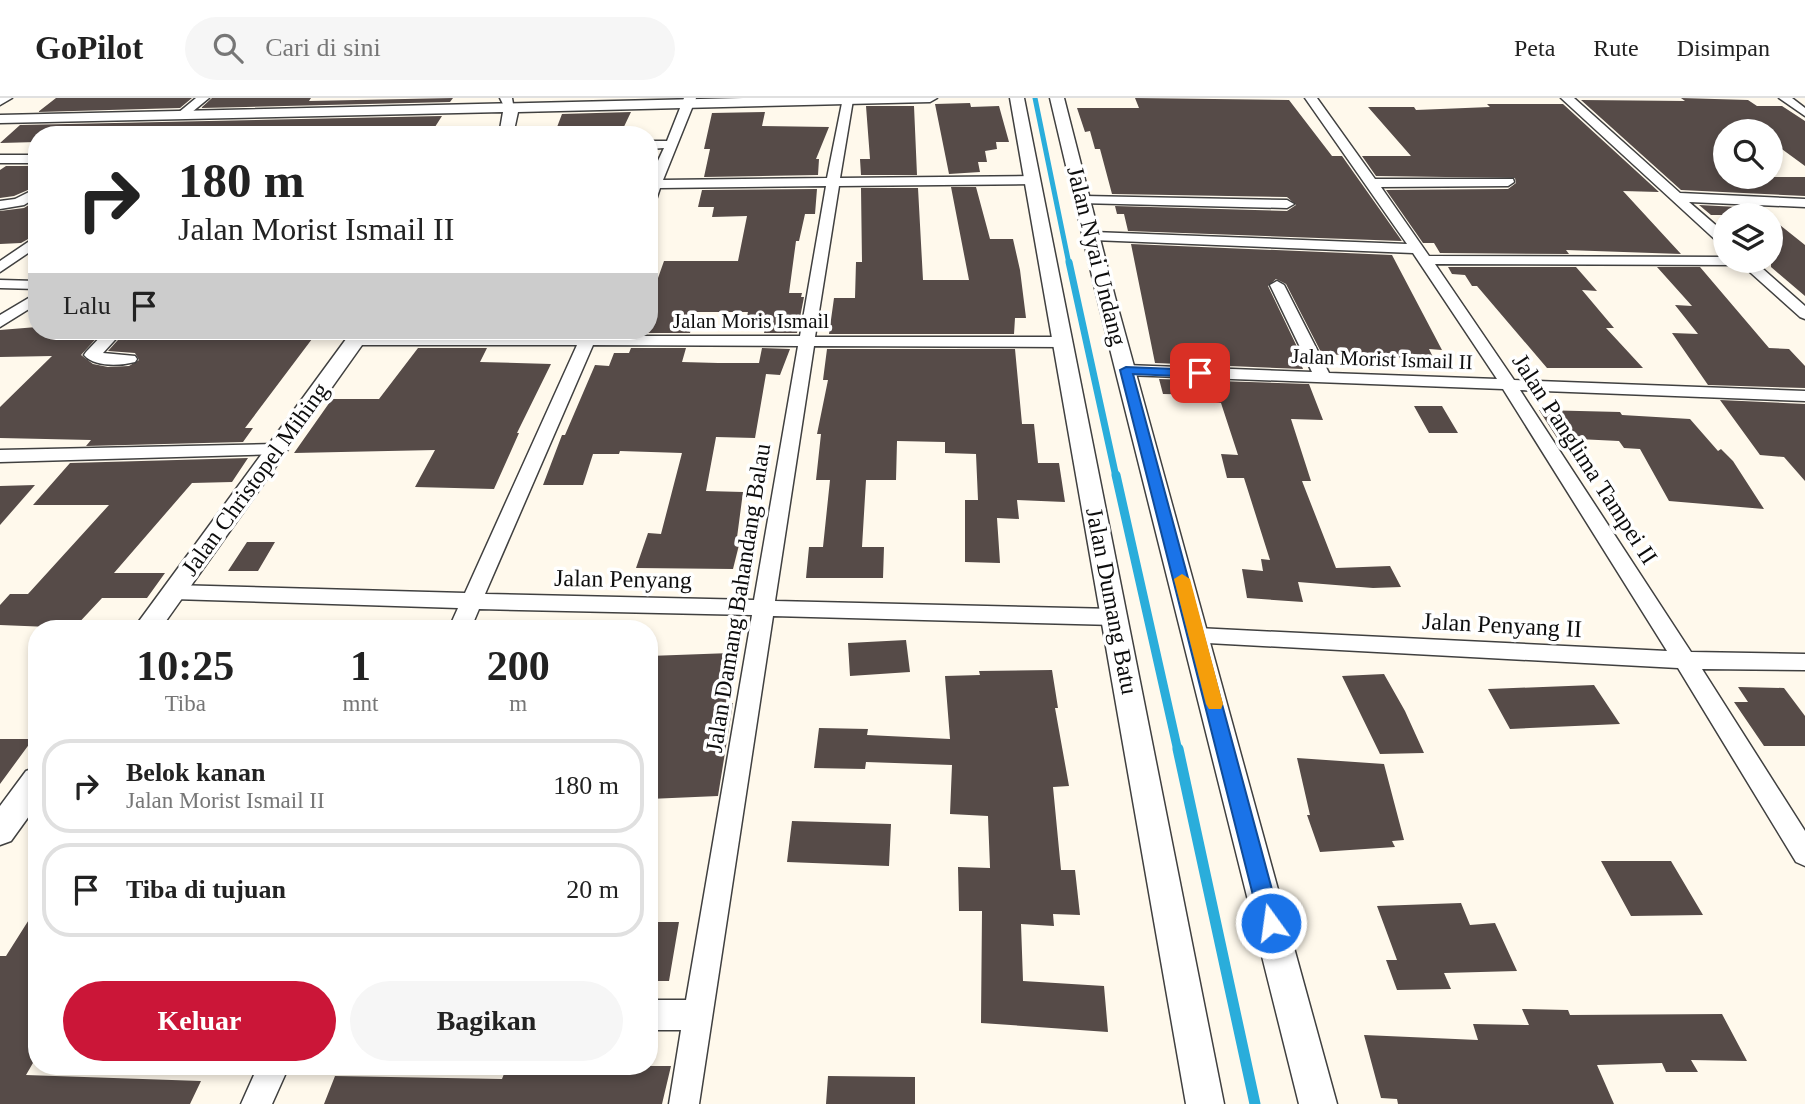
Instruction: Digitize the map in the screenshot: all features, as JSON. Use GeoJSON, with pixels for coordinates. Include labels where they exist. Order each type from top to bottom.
{"type":"FeatureCollection","features":[{"type":"Feature","properties":{"kind":"street"},"geometry":{"type":"LineString","coordinates":[[0,102],[6,98]]}},
{"type":"Feature","properties":{"kind":"street"},"geometry":{"type":"LineString","coordinates":[[182,115],[203,98]]}},
{"type":"Feature","properties":{"kind":"street"},"geometry":{"type":"LineString","coordinates":[[2,120],[508,103],[930,98]]}},
{"type":"Feature","properties":{"kind":"street","name":"Jalan Dumang Batu"},"geometry":{"type":"LineString","coordinates":[[1017,98],[1205,1104]]}},
{"type":"Feature","properties":{"kind":"street","name":"Jalan Nyai Undang"},"geometry":{"type":"LineString","coordinates":[[1057,98],[1318,1104]]}},
{"type":"Feature","properties":{"kind":"street","name":"Jalan Panglima Tampei II"},"geometry":{"type":"LineString","coordinates":[[1311,98],[1424,255],[1685,660],[1805,854]]}},
{"type":"Feature","properties":{"kind":"street"},"geometry":{"type":"LineString","coordinates":[[1567,98],[1713,230]]}},
{"type":"Feature","properties":{"kind":"street"},"geometry":{"type":"LineString","coordinates":[[1785,98],[1805,113]]}},
{"type":"Feature","properties":{"kind":"street","name":"Jalan Damang Bahandang Balau"},"geometry":{"type":"LineString","coordinates":[[684,1104],[806,341],[848,100]]}},
{"type":"Feature","properties":{"kind":"street"},"geometry":{"type":"LineString","coordinates":[[658,174],[689,101]]}},
{"type":"Feature","properties":{"kind":"street"},"geometry":{"type":"LineString","coordinates":[[508,103],[511,117],[508,126]]}},
{"type":"Feature","properties":{"kind":"street"},"geometry":{"type":"LineString","coordinates":[[658,145],[672,145]]}},
{"type":"Feature","properties":{"kind":"street"},"geometry":{"type":"LineString","coordinates":[[0,159],[28,159]]}},
{"type":"Feature","properties":{"kind":"street"},"geometry":{"type":"LineString","coordinates":[[658,184],[1033,180]]}},
{"type":"Feature","properties":{"kind":"street"},"geometry":{"type":"LineString","coordinates":[[1373,183],[1508,182]]}},
{"type":"Feature","properties":{"kind":"street"},"geometry":{"type":"LineString","coordinates":[[0,205],[19,202],[28,197]]}},
{"type":"Feature","properties":{"kind":"street"},"geometry":{"type":"LineString","coordinates":[[1676,197],[1805,203]]}},
{"type":"Feature","properties":{"kind":"street"},"geometry":{"type":"LineString","coordinates":[[1084,200],[1287,204]]}},
{"type":"Feature","properties":{"kind":"street"},"geometry":{"type":"LineString","coordinates":[[1093,236],[1424,255],[1713,260]]}},
{"type":"Feature","properties":{"kind":"street"},"geometry":{"type":"LineString","coordinates":[[0,268],[28,247]]}},
{"type":"Feature","properties":{"kind":"street"},"geometry":{"type":"LineString","coordinates":[[1761,273],[1798,302],[1805,314]]}},
{"type":"Feature","properties":{"kind":"street"},"geometry":{"type":"LineString","coordinates":[[0,284],[28,285]]}},
{"type":"Feature","properties":{"kind":"street"},"geometry":{"type":"LineString","coordinates":[[1277,285],[1324,379]]}},
{"type":"Feature","properties":{"kind":"street"},"geometry":{"type":"LineString","coordinates":[[0,322],[28,303]]}},
{"type":"Feature","properties":{"kind":"street","name":"Jalan Moris Ismail"},"geometry":{"type":"LineString","coordinates":[[658,338],[1064,342]]}},
{"type":"Feature","properties":{"kind":"street"},"geometry":{"type":"LineString","coordinates":[[106,340],[92,355],[96,358],[128,359]]}},
{"type":"Feature","properties":{"kind":"street","name":"Jalan Christopel Mihing"},"geometry":{"type":"LineString","coordinates":[[153,620],[356,340]]}},
{"type":"Feature","properties":{"kind":"street"},"geometry":{"type":"LineString","coordinates":[[463,620],[588,340]]}},
{"type":"Feature","properties":{"kind":"street","name":"Jalan Morist Ismail II"},"geometry":{"type":"LineString","coordinates":[[1126,370],[1508,387],[1805,396]]}},
{"type":"Feature","properties":{"kind":"street"},"geometry":{"type":"LineString","coordinates":[[0,456],[276,450]]}},
{"type":"Feature","properties":{"kind":"street","name":"Jalan Penyang"},"geometry":{"type":"LineString","coordinates":[[173,592],[470,603],[765,606],[1115,617]]}},
{"type":"Feature","properties":{"kind":"street","name":"Jalan Penyang II"},"geometry":{"type":"LineString","coordinates":[[1197,636],[1685,660],[1805,662]]}},
{"type":"Feature","properties":{"kind":"street"},"geometry":{"type":"LineString","coordinates":[[0,831],[28,792]]}},
{"type":"Feature","properties":{"kind":"street"},"geometry":{"type":"LineString","coordinates":[[658,1015],[698,1015]]}},
{"type":"Feature","properties":{"kind":"street"},"geometry":{"type":"LineString","coordinates":[[256,1104],[270,1075]]}},
{"type":"Feature","properties":{"kind":"building"},"geometry":{"type":"Polygon","coordinates":[[[56,98],[192,98],[180,108],[38,112],[56,98]]]}},
{"type":"Feature","properties":{"kind":"building"},"geometry":{"type":"Polygon","coordinates":[[[212,98],[311,98],[309,101],[453,98],[450,102],[201,108],[212,98]]]}},
{"type":"Feature","properties":{"kind":"building"},"geometry":{"type":"Polygon","coordinates":[[[1135,98],[1289,100],[1332,156],[1342,156],[1402,241],[1128,231],[1124,214],[1117,214],[1115,206],[1287,211],[1296,205],[1287,197],[1112,194],[1100,149],[1095,149],[1090,131],[1085,132],[1077,108],[1139,108],[1135,98]]]}},
{"type":"Feature","properties":{"kind":"building"},"geometry":{"type":"Polygon","coordinates":[[[1681,98],[1748,100],[1757,106],[1782,106],[1805,121],[1805,166],[1783,150],[1783,119],[1713,119],[1713,189],[1783,189],[1783,177],[1805,177],[1805,196],[1681,190],[1581,100],[1685,101],[1681,98]]]}},
{"type":"Feature","properties":{"kind":"building"},"geometry":{"type":"Polygon","coordinates":[[[970,103],[971,107],[999,106],[1009,142],[996,142],[997,149],[985,151],[987,162],[978,162],[980,172],[949,174],[935,104],[970,103]]]}},
{"type":"Feature","properties":{"kind":"building"},"geometry":{"type":"Polygon","coordinates":[[[1487,104],[1563,104],[1659,192],[1623,191],[1681,254],[1566,250],[1569,254],[1440,253],[1434,243],[1423,243],[1386,190],[1508,189],[1516,183],[1515,178],[1376,176],[1362,156],[1411,156],[1368,107],[1414,107],[1416,110],[1490,107],[1487,104]]]}},
{"type":"Feature","properties":{"kind":"building"},"geometry":{"type":"Polygon","coordinates":[[[866,106],[914,106],[917,175],[861,175],[860,159],[870,159],[866,106]]]}},
{"type":"Feature","properties":{"kind":"building"},"geometry":{"type":"Polygon","coordinates":[[[631,112],[624,126],[557,126],[562,114],[631,112]]]}},
{"type":"Feature","properties":{"kind":"building"},"geometry":{"type":"Polygon","coordinates":[[[765,112],[762,126],[829,127],[816,159],[819,159],[818,175],[704,177],[710,149],[704,149],[712,113],[765,112]]]}},
{"type":"Feature","properties":{"kind":"building"},"geometry":{"type":"Polygon","coordinates":[[[442,116],[436,126],[28,126],[28,142],[0,143],[20,125],[442,116]]]}},
{"type":"Feature","properties":{"kind":"building"},"geometry":{"type":"Polygon","coordinates":[[[6,166],[28,166],[28,190],[0,198],[0,170],[6,166]]]}},
{"type":"Feature","properties":{"kind":"building"},"geometry":{"type":"Polygon","coordinates":[[[951,187],[976,187],[990,239],[1013,239],[1026,318],[1015,318],[1014,334],[829,334],[834,298],[855,298],[856,262],[862,262],[861,188],[918,188],[923,280],[969,280],[951,187]]]}},
{"type":"Feature","properties":{"kind":"building"},"geometry":{"type":"Polygon","coordinates":[[[817,189],[815,214],[805,214],[799,241],[796,241],[789,293],[802,293],[801,297],[804,297],[797,333],[764,333],[768,316],[747,316],[748,312],[696,312],[690,333],[658,333],[658,278],[664,261],[738,261],[747,216],[712,217],[714,207],[698,207],[702,190],[817,189]]]}},
{"type":"Feature","properties":{"kind":"building"},"geometry":{"type":"Polygon","coordinates":[[[1699,205],[1713,206],[1711,215],[1699,205]]]}},
{"type":"Feature","properties":{"kind":"building"},"geometry":{"type":"Polygon","coordinates":[[[28,206],[28,239],[21,243],[0,244],[0,211],[28,206]]]}},
{"type":"Feature","properties":{"kind":"building"},"geometry":{"type":"Polygon","coordinates":[[[1783,228],[1805,245],[1805,296],[1778,273],[1783,273],[1783,228]]]}},
{"type":"Feature","properties":{"kind":"building"},"geometry":{"type":"Polygon","coordinates":[[[1131,244],[1392,255],[1442,350],[1429,349],[1434,359],[1322,354],[1286,284],[1276,279],[1268,286],[1300,353],[1296,352],[1303,369],[1155,363],[1131,244]]]}},
{"type":"Feature","properties":{"kind":"building"},"geometry":{"type":"Polygon","coordinates":[[[1448,267],[1576,267],[1597,291],[1582,290],[1614,328],[1606,328],[1643,368],[1547,368],[1477,286],[1472,286],[1465,275],[1452,274],[1448,267]]]}},
{"type":"Feature","properties":{"kind":"building"},"geometry":{"type":"Polygon","coordinates":[[[1657,267],[1700,267],[1769,348],[1789,349],[1805,366],[1805,388],[1708,385],[1672,333],[1698,334],[1675,305],[1692,306],[1657,267]]]}},
{"type":"Feature","properties":{"kind":"building"},"geometry":{"type":"Polygon","coordinates":[[[28,328],[28,340],[95,340],[81,355],[93,364],[108,367],[129,366],[139,360],[135,353],[108,351],[118,340],[311,340],[245,428],[253,428],[243,442],[86,446],[91,440],[0,438],[0,407],[52,356],[0,357],[0,330],[28,328]]]}},
{"type":"Feature","properties":{"kind":"building"},"geometry":{"type":"Polygon","coordinates":[[[418,348],[487,348],[480,362],[551,364],[517,433],[494,489],[415,487],[435,450],[294,453],[332,399],[379,399],[418,348]]]}},
{"type":"Feature","properties":{"kind":"building"},"geometry":{"type":"Polygon","coordinates":[[[631,348],[686,348],[682,362],[718,363],[759,363],[762,348],[790,349],[780,375],[766,374],[755,438],[716,437],[706,491],[743,492],[736,545],[739,545],[733,569],[636,568],[648,533],[661,534],[682,453],[620,451],[619,454],[593,454],[583,485],[543,485],[562,435],[565,435],[595,365],[609,366],[614,353],[629,353],[631,348]]]}},
{"type":"Feature","properties":{"kind":"building"},"geometry":{"type":"Polygon","coordinates":[[[827,349],[1015,349],[1022,424],[1034,424],[1038,463],[1059,463],[1065,502],[1017,500],[1019,519],[997,518],[1000,563],[965,562],[965,500],[978,500],[976,454],[945,453],[945,442],[897,441],[896,480],[866,480],[862,547],[884,547],[883,578],[806,578],[809,547],[823,547],[830,480],[816,480],[821,434],[817,434],[828,380],[823,380],[827,349]]]}},
{"type":"Feature","properties":{"kind":"building"},"geometry":{"type":"Polygon","coordinates":[[[1159,379],[1309,384],[1323,420],[1291,419],[1311,481],[1302,481],[1336,568],[1390,566],[1401,587],[1373,588],[1298,582],[1303,602],[1247,598],[1242,569],[1263,571],[1261,559],[1270,560],[1244,478],[1227,478],[1221,454],[1238,455],[1221,403],[1212,403],[1210,395],[1163,394],[1159,379]]]}},
{"type":"Feature","properties":{"kind":"building"},"geometry":{"type":"Polygon","coordinates":[[[1720,400],[1805,404],[1805,481],[1784,457],[1760,455],[1720,400]]]}},
{"type":"Feature","properties":{"kind":"building"},"geometry":{"type":"Polygon","coordinates":[[[1414,406],[1442,406],[1458,433],[1429,433],[1414,406]]]}},
{"type":"Feature","properties":{"kind":"building"},"geometry":{"type":"Polygon","coordinates":[[[1539,410],[1620,412],[1622,415],[1690,419],[1718,451],[1721,449],[1733,461],[1764,509],[1669,501],[1640,449],[1624,448],[1619,441],[1557,438],[1539,410]]]}},
{"type":"Feature","properties":{"kind":"building"},"geometry":{"type":"Polygon","coordinates":[[[248,458],[232,482],[192,483],[114,573],[165,573],[147,598],[102,598],[81,620],[28,620],[28,626],[0,625],[0,605],[10,594],[28,594],[109,505],[33,505],[70,463],[248,458]]]}},
{"type":"Feature","properties":{"kind":"building"},"geometry":{"type":"Polygon","coordinates":[[[35,485],[0,525],[0,486],[35,485]]]}},
{"type":"Feature","properties":{"kind":"building"},"geometry":{"type":"Polygon","coordinates":[[[247,542],[275,542],[258,571],[228,571],[247,542]]]}},
{"type":"Feature","properties":{"kind":"building"},"geometry":{"type":"Polygon","coordinates":[[[906,640],[910,672],[850,676],[848,643],[906,640]]]}},
{"type":"Feature","properties":{"kind":"building"},"geometry":{"type":"Polygon","coordinates":[[[731,653],[726,703],[733,703],[718,796],[658,799],[658,656],[731,653]]]}},
{"type":"Feature","properties":{"kind":"building"},"geometry":{"type":"Polygon","coordinates":[[[1052,670],[1058,708],[1055,708],[1069,786],[1053,787],[1061,870],[1075,870],[1080,915],[1053,914],[1054,926],[1021,924],[1023,981],[1104,986],[1108,1032],[981,1023],[982,911],[959,911],[958,867],[990,868],[988,816],[950,814],[952,765],[866,762],[865,769],[814,768],[819,728],[868,729],[867,735],[950,739],[945,676],[980,675],[979,671],[1052,670]]]}},
{"type":"Feature","properties":{"kind":"building"},"geometry":{"type":"Polygon","coordinates":[[[1384,674],[1424,753],[1380,754],[1342,676],[1384,674]]]}},
{"type":"Feature","properties":{"kind":"building"},"geometry":{"type":"Polygon","coordinates":[[[1594,685],[1620,724],[1510,729],[1488,689],[1594,685]]]}},
{"type":"Feature","properties":{"kind":"building"},"geometry":{"type":"Polygon","coordinates":[[[1738,687],[1784,688],[1805,716],[1805,746],[1764,746],[1734,702],[1748,702],[1738,687]]]}},
{"type":"Feature","properties":{"kind":"building"},"geometry":{"type":"Polygon","coordinates":[[[0,739],[28,739],[28,746],[0,784],[0,739]]]}},
{"type":"Feature","properties":{"kind":"building"},"geometry":{"type":"Polygon","coordinates":[[[1297,758],[1384,764],[1404,840],[1392,841],[1395,847],[1320,852],[1307,815],[1310,815],[1297,758]]]}},
{"type":"Feature","properties":{"kind":"building"},"geometry":{"type":"Polygon","coordinates":[[[792,821],[891,824],[889,866],[787,862],[792,821]]]}},
{"type":"Feature","properties":{"kind":"building"},"geometry":{"type":"Polygon","coordinates":[[[1601,861],[1671,861],[1703,915],[1631,916],[1601,861]]]}},
{"type":"Feature","properties":{"kind":"building"},"geometry":{"type":"Polygon","coordinates":[[[1461,903],[1470,925],[1495,923],[1517,971],[1444,973],[1451,989],[1397,990],[1386,960],[1397,960],[1377,906],[1461,903]]]}},
{"type":"Feature","properties":{"kind":"building"},"geometry":{"type":"Polygon","coordinates":[[[28,921],[26,1075],[201,1081],[190,1104],[0,1104],[0,956],[6,956],[28,921]]]}},
{"type":"Feature","properties":{"kind":"building"},"geometry":{"type":"Polygon","coordinates":[[[658,922],[679,922],[669,981],[658,981],[658,922]]]}},
{"type":"Feature","properties":{"kind":"building"},"geometry":{"type":"Polygon","coordinates":[[[1522,1009],[1568,1010],[1570,1015],[1722,1014],[1747,1061],[1691,1060],[1698,1072],[1666,1072],[1662,1063],[1597,1065],[1614,1104],[1398,1104],[1397,1099],[1381,1098],[1364,1035],[1478,1040],[1473,1024],[1529,1025],[1522,1009]]]}},
{"type":"Feature","properties":{"kind":"building"},"geometry":{"type":"Polygon","coordinates":[[[658,1066],[671,1066],[662,1104],[324,1104],[335,1076],[502,1079],[504,1075],[658,1075],[658,1066]]]}},
{"type":"Feature","properties":{"kind":"building"},"geometry":{"type":"Polygon","coordinates":[[[828,1076],[915,1077],[915,1104],[826,1104],[828,1076]]]}},
{"type":"Feature","properties":{"kind":"waterway"},"geometry":{"type":"LineString","coordinates":[[1035,98],[1069,264]]}},
{"type":"Feature","properties":{"kind":"waterway"},"geometry":{"type":"LineString","coordinates":[[1069,262],[1116,477]]}},
{"type":"Feature","properties":{"kind":"waterway"},"geometry":{"type":"LineString","coordinates":[[1116,475],[1178,751]]}},
{"type":"Feature","properties":{"kind":"waterway"},"geometry":{"type":"LineString","coordinates":[[1178,749],[1255,1104]]}},
{"type":"Feature","properties":{"kind":"slow traffic"},"geometry":{"type":"LineString","coordinates":[[1182,579],[1215,704]]}},
{"type":"Feature","properties":{"kind":"route"},"geometry":{"type":"LineString","coordinates":[[1200,373],[1126,370],[1271,923]]}}]}
